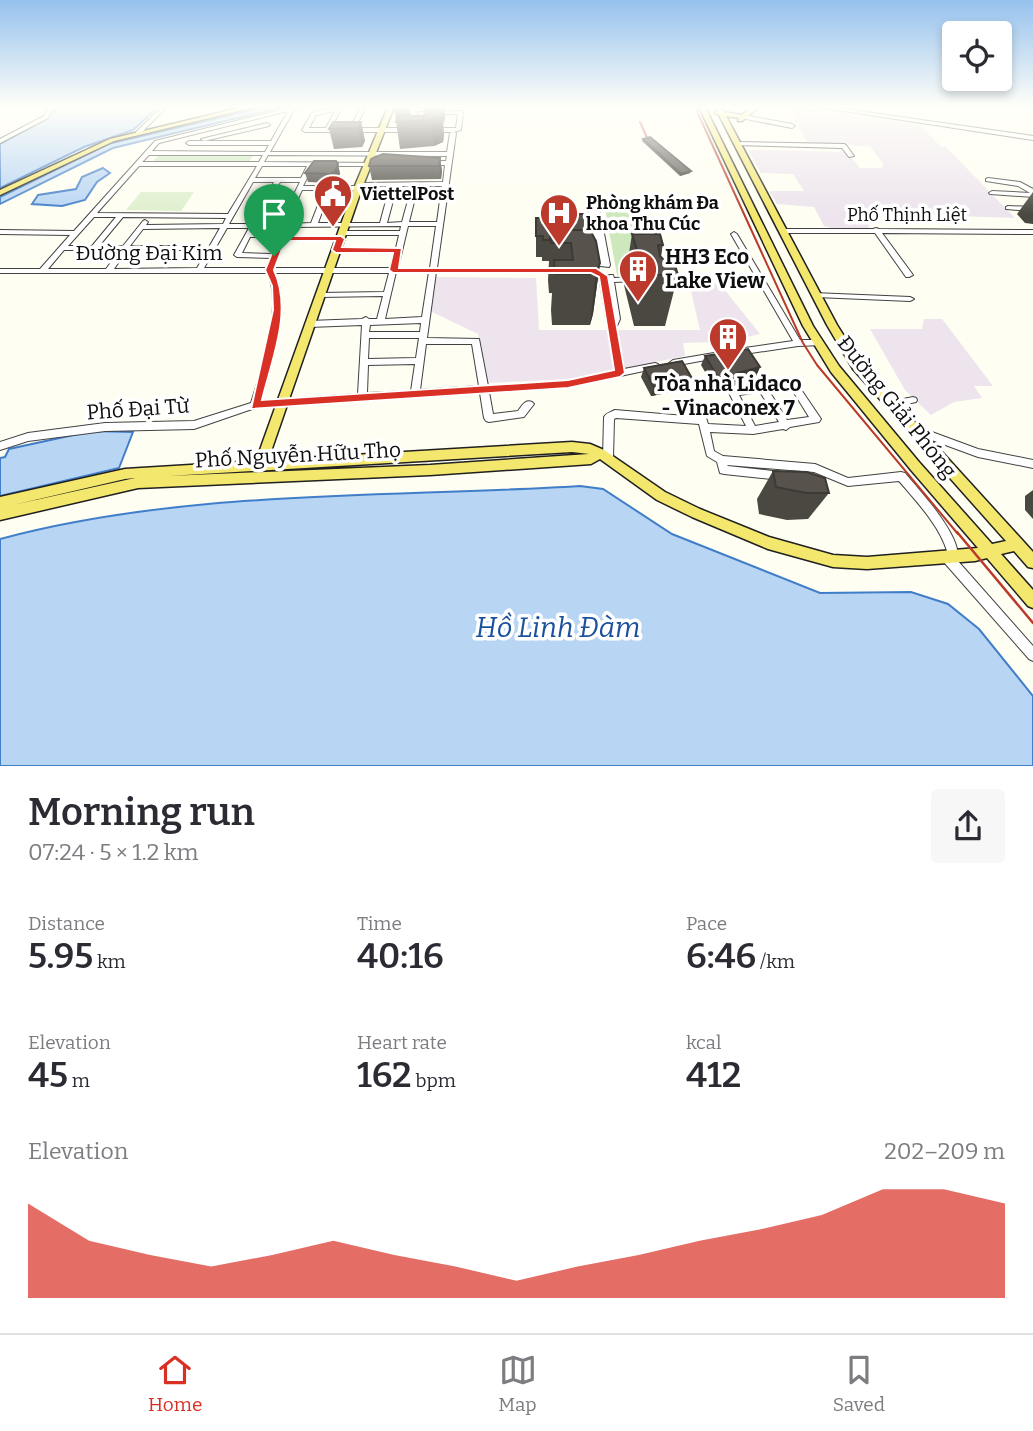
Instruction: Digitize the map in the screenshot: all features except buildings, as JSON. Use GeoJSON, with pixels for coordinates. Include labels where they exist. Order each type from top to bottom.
{"type":"FeatureCollection","features":[{"type":"Feature","properties":{"kind":"main road"},"geometry":{"type":"LineString","coordinates":[[0,194],[107,143]]}},
{"type":"Feature","properties":{"kind":"main road"},"geometry":{"type":"LineString","coordinates":[[257,472],[375,143]]}},
{"type":"Feature","properties":{"kind":"main road","name":"Đường Giải Phóng"},"geometry":{"type":"LineString","coordinates":[[719,143],[780,270],[819,343],[861,404],[1033,601]]}},
{"type":"Feature","properties":{"kind":"main road","name":"Đường Giải Phóng"},"geometry":{"type":"LineString","coordinates":[[737,144],[802,270],[858,366],[889,405],[1033,562]]}},
{"type":"Feature","properties":{"kind":"main road"},"geometry":{"type":"LineString","coordinates":[[780,270],[802,270]]}},
{"type":"Feature","properties":{"kind":"main road"},"geometry":{"type":"LineString","coordinates":[[604,456],[661,496],[768,543],[833,561],[867,563],[949,556],[990,552],[1017,544]]}},
{"type":"Feature","properties":{"kind":"main road","name":"Phố Nguyễn Hữu Thọ"},"geometry":{"type":"LineString","coordinates":[[0,503],[125,474],[483,467],[604,456]]}},
{"type":"Feature","properties":{"kind":"main road","name":"Phố Nguyễn Hữu Thọ"},"geometry":{"type":"LineString","coordinates":[[0,514],[113,487],[257,472]]}},
{"type":"Feature","properties":{"kind":"street"},"geometry":{"type":"LineString","coordinates":[[42,271],[159,143]]}},
{"type":"Feature","properties":{"kind":"street"},"geometry":{"type":"LineString","coordinates":[[190,143],[273,143],[199,271]]}},
{"type":"Feature","properties":{"kind":"street"},"geometry":{"type":"LineString","coordinates":[[192,154],[200,143]]}},
{"type":"Feature","properties":{"kind":"street"},"geometry":{"type":"LineString","coordinates":[[415,393],[451,143]]}},
{"type":"Feature","properties":{"kind":"street"},"geometry":{"type":"LineString","coordinates":[[737,144],[844,146],[851,156]]}},
{"type":"Feature","properties":{"kind":"street"},"geometry":{"type":"LineString","coordinates":[[147,153],[449,154]]}},
{"type":"Feature","properties":{"kind":"street"},"geometry":{"type":"LineString","coordinates":[[421,163],[447,163]]}},
{"type":"Feature","properties":{"kind":"street"},"geometry":{"type":"LineString","coordinates":[[138,164],[381,164]]}},
{"type":"Feature","properties":{"kind":"street"},"geometry":{"type":"LineString","coordinates":[[255,405],[278,310],[277,286],[269,270],[312,164]]}},
{"type":"Feature","properties":{"kind":"street"},"geometry":{"type":"LineString","coordinates":[[253,180],[304,180]]}},
{"type":"Feature","properties":{"kind":"street"},"geometry":{"type":"LineString","coordinates":[[274,256],[237,255],[278,180]]}},
{"type":"Feature","properties":{"kind":"street"},"geometry":{"type":"LineString","coordinates":[[988,180],[1020,184],[1033,193]]}},
{"type":"Feature","properties":{"kind":"street"},"geometry":{"type":"LineString","coordinates":[[383,224],[394,184]]}},
{"type":"Feature","properties":{"kind":"street"},"geometry":{"type":"LineString","coordinates":[[381,320],[415,184]]}},
{"type":"Feature","properties":{"kind":"street"},"geometry":{"type":"LineString","coordinates":[[300,188],[446,184]]}},
{"type":"Feature","properties":{"kind":"street"},"geometry":{"type":"LineString","coordinates":[[314,224],[328,188]]}},
{"type":"Feature","properties":{"kind":"street"},"geometry":{"type":"LineString","coordinates":[[992,193],[1033,193]]}},
{"type":"Feature","properties":{"kind":"street"},"geometry":{"type":"LineString","coordinates":[[593,202],[603,264],[612,270],[608,277],[620,373]]}},
{"type":"Feature","properties":{"kind":"street"},"geometry":{"type":"LineString","coordinates":[[1008,208],[1033,209]]}},
{"type":"Feature","properties":{"kind":"street"},"geometry":{"type":"LineString","coordinates":[[92,215],[230,216]]}},
{"type":"Feature","properties":{"kind":"street"},"geometry":{"type":"LineString","coordinates":[[94,248],[121,215]]}},
{"type":"Feature","properties":{"kind":"street"},"geometry":{"type":"LineString","coordinates":[[108,271],[151,215]]}},
{"type":"Feature","properties":{"kind":"street"},"geometry":{"type":"LineString","coordinates":[[247,235],[314,224],[343,232],[383,224],[439,224]]}},
{"type":"Feature","properties":{"kind":"street"},"geometry":{"type":"LineString","coordinates":[[142,227],[402,233]]}},
{"type":"Feature","properties":{"kind":"street"},"geometry":{"type":"LineString","coordinates":[[876,230],[909,275]]}},
{"type":"Feature","properties":{"kind":"street","name":"Phố Thịnh Liệt"},"geometry":{"type":"LineString","coordinates":[[782,231],[1033,232]]}},
{"type":"Feature","properties":{"kind":"street"},"geometry":{"type":"LineString","coordinates":[[0,232],[76,233]]}},
{"type":"Feature","properties":{"kind":"street"},"geometry":{"type":"LineString","coordinates":[[734,234],[798,343]]}},
{"type":"Feature","properties":{"kind":"street"},"geometry":{"type":"LineString","coordinates":[[63,248],[188,248]]}},
{"type":"Feature","properties":{"kind":"street"},"geometry":{"type":"LineString","coordinates":[[336,250],[398,250]]}},
{"type":"Feature","properties":{"kind":"street"},"geometry":{"type":"LineString","coordinates":[[603,264],[593,270],[608,277],[642,279]]}},
{"type":"Feature","properties":{"kind":"street","name":"Đường Đại Kim"},"geometry":{"type":"LineString","coordinates":[[0,271],[569,270]]}},
{"type":"Feature","properties":{"kind":"street"},"geometry":{"type":"LineString","coordinates":[[320,295],[387,294]]}},
{"type":"Feature","properties":{"kind":"street"},"geometry":{"type":"LineString","coordinates":[[816,295],[910,299]]}},
{"type":"Feature","properties":{"kind":"street"},"geometry":{"type":"LineString","coordinates":[[362,397],[366,320]]}},
{"type":"Feature","properties":{"kind":"street"},"geometry":{"type":"LineString","coordinates":[[309,324],[424,320]]}},
{"type":"Feature","properties":{"kind":"street"},"geometry":{"type":"LineString","coordinates":[[366,335],[476,341],[488,418],[521,414],[529,404]]}},
{"type":"Feature","properties":{"kind":"street","name":"Phố Đại Từ"},"geometry":{"type":"LineString","coordinates":[[0,446],[29,437],[105,427],[194,425],[255,405],[284,401],[568,384],[798,343],[819,343]]}},
{"type":"Feature","properties":{"kind":"street"},"geometry":{"type":"LineString","coordinates":[[364,362],[418,361]]}},
{"type":"Feature","properties":{"kind":"street"},"geometry":{"type":"LineString","coordinates":[[604,456],[609,417],[615,414],[702,420],[753,430],[816,419],[793,384],[733,393],[753,430]]}},
{"type":"Feature","properties":{"kind":"street"},"geometry":{"type":"LineString","coordinates":[[763,389],[786,426]]}},
{"type":"Feature","properties":{"kind":"street"},"geometry":{"type":"LineString","coordinates":[[889,405],[913,400]]}},
{"type":"Feature","properties":{"kind":"street"},"geometry":{"type":"LineString","coordinates":[[702,420],[710,453],[721,460],[815,468],[848,482],[901,476],[951,547],[949,556],[1033,655]]}},
{"type":"Feature","properties":{"kind":"street"},"geometry":{"type":"LineString","coordinates":[[912,429],[988,456],[1033,464]]}},
{"type":"Feature","properties":{"kind":"street"},"geometry":{"type":"LineString","coordinates":[[721,460],[723,470],[810,479]]}},
{"type":"Feature","properties":{"kind":"shaded area"},"geometry":{"type":"Polygon","coordinates":[[[937,143],[941,147],[946,147],[1015,218],[875,213],[868,228],[824,226],[814,207],[777,204],[769,191],[804,191],[793,174],[761,173],[748,150],[847,152],[860,168],[882,168],[883,163],[870,146],[808,144],[937,143]]]}},
{"type":"Feature","properties":{"kind":"shaded area"},"geometry":{"type":"Polygon","coordinates":[[[435,277],[536,278],[539,330],[700,330],[689,283],[720,284],[760,334],[747,337],[710,337],[711,342],[683,343],[685,356],[573,379],[486,383],[478,334],[430,311],[435,277]]]}},
{"type":"Feature","properties":{"kind":"shaded area"},"geometry":{"type":"Polygon","coordinates":[[[924,319],[942,319],[993,386],[974,386],[982,398],[954,402],[931,415],[905,390],[870,329],[922,329],[924,319]]]}},
{"type":"Feature","properties":{"kind":"green space"},"geometry":{"type":"Polygon","coordinates":[[[158,156],[253,156],[249,162],[152,162],[158,156]]]}},
{"type":"Feature","properties":{"kind":"green space"},"geometry":{"type":"Polygon","coordinates":[[[141,192],[194,192],[181,211],[126,210],[141,192]]]}},
{"type":"Feature","properties":{"kind":"green space"},"geometry":{"type":"Polygon","coordinates":[[[604,203],[633,203],[651,276],[617,275],[604,203]]]}},
{"type":"Feature","properties":{"kind":"water"},"geometry":{"type":"Polygon","coordinates":[[[2,143],[96,143],[0,188],[0,144],[2,143]]]}},
{"type":"Feature","properties":{"kind":"water"},"geometry":{"type":"Polygon","coordinates":[[[135,143],[113,148],[0,204],[0,197],[108,144],[135,143]]]}},
{"type":"Feature","properties":{"kind":"water"},"geometry":{"type":"Polygon","coordinates":[[[103,168],[110,173],[97,182],[85,200],[62,206],[32,204],[38,195],[76,189],[82,177],[103,168]]]}},
{"type":"Feature","properties":{"kind":"water"},"geometry":{"type":"Polygon","coordinates":[[[92,431],[133,432],[119,468],[0,496],[0,458],[5,457],[9,449],[92,431]]]}},
{"type":"Feature","properties":{"kind":"water","name":"Hồ Linh Đàm"},"geometry":{"type":"Polygon","coordinates":[[[580,486],[603,489],[672,534],[820,593],[911,592],[948,604],[979,629],[1033,696],[1033,766],[0,766],[0,539],[70,523],[215,503],[580,486]]]}},
{"type":"Feature","properties":{"kind":"railway"},"geometry":{"type":"LineString","coordinates":[[711,143],[803,343],[817,365],[958,534]]}},
{"type":"Feature","properties":{"kind":"railway"},"geometry":{"type":"LineString","coordinates":[[957,532],[1033,623]]}},
{"type":"Feature","properties":{"kind":"place","name":"ViettelPost"},"geometry":{"type":"Point","coordinates":[333,228]}},
{"type":"Feature","properties":{"kind":"place","name":"Phòng khám Đa khoa Thu Cúc"},"geometry":{"type":"Point","coordinates":[559,247]}},
{"type":"Feature","properties":{"kind":"place","name":"HH3 Eco Lake View"},"geometry":{"type":"Point","coordinates":[638,303]}},
{"type":"Feature","properties":{"kind":"place","name":"Tòa nhà Lidaco - Vinaconex 7"},"geometry":{"type":"Point","coordinates":[728,371]}},
{"type":"Feature","properties":{"kind":"route"},"geometry":{"type":"LineString","coordinates":[[282,238],[341,239],[336,250],[398,250],[393,270],[593,270],[595,274],[603,276],[620,373],[568,384],[255,405],[266,369],[278,310],[277,286],[269,270],[274,256],[282,238]]}}]}
